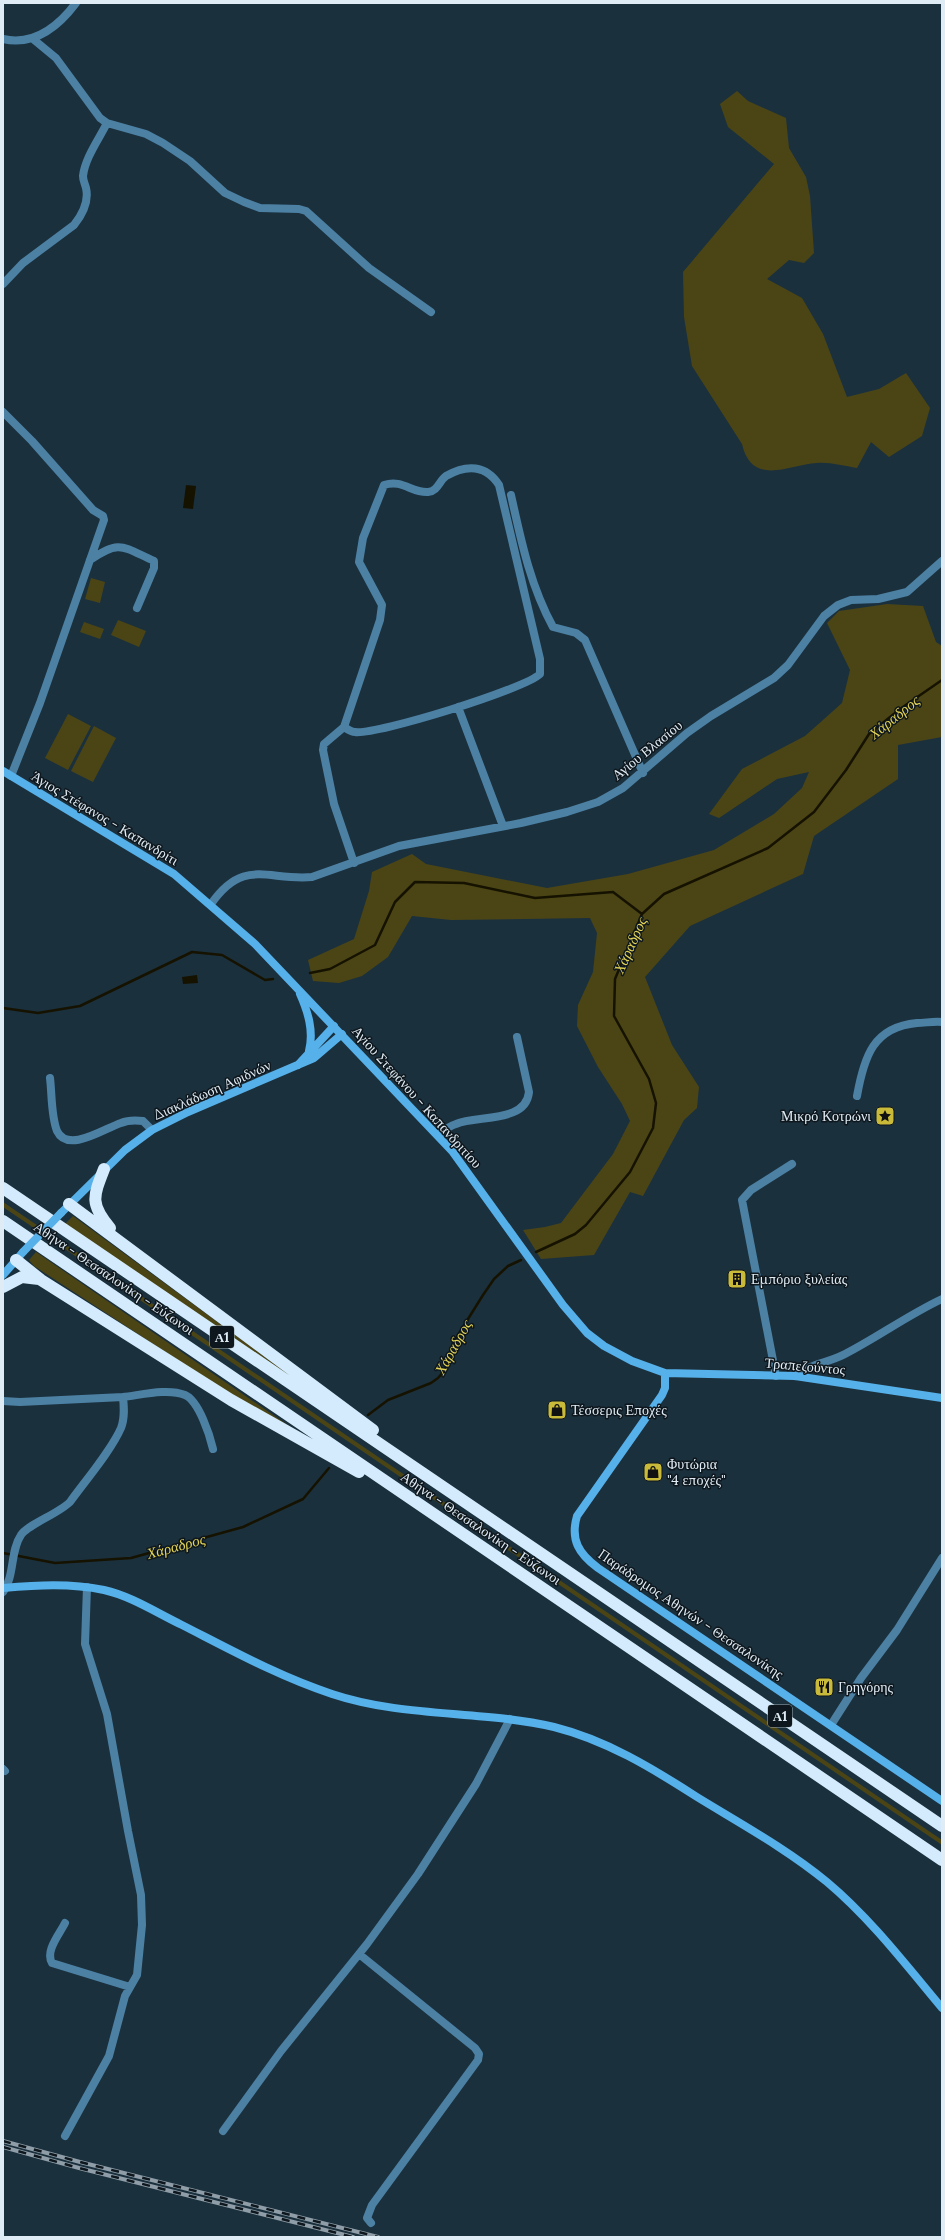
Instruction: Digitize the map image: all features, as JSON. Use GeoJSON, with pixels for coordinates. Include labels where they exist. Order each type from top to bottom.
{"type":"FeatureCollection","features":[{"type":"Feature","properties":{"kind":"highway"},"geometry":{"type":"LineString","coordinates":[[104,1169],[97,1186],[94,1201],[98,1213],[121,1241]]}},
{"type":"Feature","properties":{"kind":"highway","name":"Αθήνα - Θεσσαλονίκη - Εύζωνοι"},"geometry":{"type":"LineString","coordinates":[[3,1188],[942,1826]]}},
{"type":"Feature","properties":{"kind":"highway"},"geometry":{"type":"LineString","coordinates":[[69,1204],[121,1241],[371,1428],[441,1485]]}},
{"type":"Feature","properties":{"kind":"highway","name":"Αθήνα - Θεσσαλονίκη - Εύζωνοι"},"geometry":{"type":"LineString","coordinates":[[3,1221],[942,1860]]}},
{"type":"Feature","properties":{"kind":"highway"},"geometry":{"type":"LineString","coordinates":[[20,1256],[41,1280]]}},
{"type":"Feature","properties":{"kind":"highway"},"geometry":{"type":"LineString","coordinates":[[3,1287],[22,1277],[34,1277],[41,1280],[231,1400],[423,1507]]}},
{"type":"Feature","properties":{"kind":"main road","name":"Άγιος Στέφανος - Καπανδρίτι"},"geometry":{"type":"LineString","coordinates":[[3,771],[159,863],[211,904]]}},
{"type":"Feature","properties":{"kind":"main road","name":"Αγίου Στεφάνου - Καπανδριτίου"},"geometry":{"type":"LineString","coordinates":[[211,904],[255,944],[438,1135],[470,1173],[578,1324],[596,1340],[613,1351],[637,1363],[665,1373]]}},
{"type":"Feature","properties":{"kind":"main road"},"geometry":{"type":"LineString","coordinates":[[297,987],[310,1022],[311,1034],[309,1051]]}},
{"type":"Feature","properties":{"kind":"main road","name":"Διακλάδωση Αφιδνών"},"geometry":{"type":"LineString","coordinates":[[296,1066],[334,1026]]}},
{"type":"Feature","properties":{"kind":"main road","name":"Διακλάδωση Αφιδνών"},"geometry":{"type":"LineString","coordinates":[[3,1274],[104,1169],[125,1150],[152,1130],[188,1112],[314,1058],[342,1034]]}},
{"type":"Feature","properties":{"kind":"main road","name":"Τραπεζούντος"},"geometry":{"type":"LineString","coordinates":[[665,1373],[795,1376],[942,1398]]}},
{"type":"Feature","properties":{"kind":"main road","name":"Παράδρομος Αθηνών - Θεσσαλονίκης"},"geometry":{"type":"LineString","coordinates":[[665,1373],[665,1388],[662,1395],[580,1510],[574,1527],[574,1538],[577,1547],[586,1558],[598,1568],[832,1725],[942,1801]]}},
{"type":"Feature","properties":{"kind":"main road"},"geometry":{"type":"LineString","coordinates":[[4,1589],[32,1584],[87,1587],[107,1591],[141,1605],[284,1676],[332,1694],[394,1708],[510,1719],[556,1728],[612,1747],[669,1779],[794,1857],[849,1902],[942,2008]]}},
{"type":"Feature","properties":{"kind":"street"},"geometry":{"type":"LineString","coordinates":[[3,39],[24,41],[33,39],[56,24],[76,3]]}},
{"type":"Feature","properties":{"kind":"street"},"geometry":{"type":"LineString","coordinates":[[33,39],[56,58],[92,109],[107,123],[139,132],[163,143],[190,162],[225,193],[244,202],[266,209],[299,209],[306,211],[369,268],[431,312]]}},
{"type":"Feature","properties":{"kind":"street"},"geometry":{"type":"LineString","coordinates":[[3,284],[23,263],[74,225],[80,217],[86,202],[86,187],[83,177],[87,164],[107,123]]}},
{"type":"Feature","properties":{"kind":"street"},"geometry":{"type":"LineString","coordinates":[[3,412],[32,441],[93,510],[103,516],[103,524],[89,560],[40,703],[11,776]]}},
{"type":"Feature","properties":{"kind":"street"},"geometry":{"type":"LineString","coordinates":[[344,727],[354,732],[366,732],[458,707],[534,680],[540,674],[541,668],[499,485],[492,475],[477,468],[463,469],[445,477],[437,488],[430,492],[394,482],[384,485],[380,490],[363,538],[359,562],[382,604],[380,620],[344,727],[324,744],[322,750],[334,804],[354,863]]}},
{"type":"Feature","properties":{"kind":"street"},"geometry":{"type":"LineString","coordinates":[[511,495],[528,571],[547,615],[553,627],[576,633],[585,640],[643,772]]}},
{"type":"Feature","properties":{"kind":"street"},"geometry":{"type":"LineString","coordinates":[[89,560],[106,549],[114,546],[123,547],[154,561],[154,568],[137,608]]}},
{"type":"Feature","properties":{"kind":"street","name":"Αγίου Βλασίου"},"geometry":{"type":"LineString","coordinates":[[211,904],[221,890],[235,880],[251,873],[297,878],[312,877],[399,846],[567,812],[598,802],[623,788],[687,734],[711,716],[774,678],[788,665],[824,616],[838,605],[851,600],[878,599],[907,592],[942,561]]}},
{"type":"Feature","properties":{"kind":"street"},"geometry":{"type":"LineString","coordinates":[[458,707],[503,826]]}},
{"type":"Feature","properties":{"kind":"street"},"geometry":{"type":"LineString","coordinates":[[857,1096],[871,1046],[878,1038],[889,1030],[911,1024],[942,1022]]}},
{"type":"Feature","properties":{"kind":"street"},"geometry":{"type":"LineString","coordinates":[[438,1135],[456,1124],[505,1114],[519,1110],[524,1106],[528,1100],[529,1092],[517,1037]]}},
{"type":"Feature","properties":{"kind":"street"},"geometry":{"type":"LineString","coordinates":[[50,1078],[56,1126],[58,1132],[67,1140],[78,1141],[122,1122],[135,1120],[143,1121],[152,1130]]}},
{"type":"Feature","properties":{"kind":"street"},"geometry":{"type":"LineString","coordinates":[[776,1376],[742,1200],[744,1194],[792,1164]]}},
{"type":"Feature","properties":{"kind":"street"},"geometry":{"type":"LineString","coordinates":[[795,1376],[804,1368],[843,1355],[923,1308],[942,1299]]}},
{"type":"Feature","properties":{"kind":"street"},"geometry":{"type":"LineString","coordinates":[[3,1401],[20,1402],[178,1393],[187,1396],[206,1424],[213,1449]]}},
{"type":"Feature","properties":{"kind":"street"},"geometry":{"type":"LineString","coordinates":[[4,1589],[21,1535],[28,1528],[62,1510],[70,1502],[121,1428],[124,1409],[123,1397]]}},
{"type":"Feature","properties":{"kind":"street"},"geometry":{"type":"LineString","coordinates":[[832,1725],[861,1678],[897,1630],[942,1558]]}},
{"type":"Feature","properties":{"kind":"street"},"geometry":{"type":"LineString","coordinates":[[65,2136],[108,2056],[130,1986],[136,1975],[142,1925],[142,1895],[128,1831],[107,1714],[84,1644],[87,1587]]}},
{"type":"Feature","properties":{"kind":"street"},"geometry":{"type":"LineString","coordinates":[[223,2131],[281,2051],[359,1954],[418,1874],[476,1784],[510,1719]]}},
{"type":"Feature","properties":{"kind":"street"},"geometry":{"type":"LineString","coordinates":[[65,1923],[50,1950],[49,1958],[52,1963],[130,1986]]}},
{"type":"Feature","properties":{"kind":"street"},"geometry":{"type":"LineString","coordinates":[[359,1954],[475,2048],[479,2054],[478,2060],[424,2137],[372,2205],[367,2218],[371,2224]]}},
{"type":"Feature","properties":{"kind":"shaded area"},"geometry":{"type":"Polygon","coordinates":[[[737,91],[748,101],[786,118],[789,148],[806,177],[810,196],[814,253],[804,263],[789,260],[767,279],[802,298],[823,334],[847,397],[879,389],[906,373],[930,408],[922,436],[889,457],[871,442],[857,468],[817,463],[783,469],[762,469],[754,465],[747,457],[742,444],[692,366],[684,317],[683,272],[774,164],[728,127],[720,104],[737,91]]]}},
{"type":"Feature","properties":{"kind":"shaded area"},"geometry":{"type":"Polygon","coordinates":[[[186,485],[196,486],[193,509],[183,508],[186,485]]]}},
{"type":"Feature","properties":{"kind":"shaded area"},"geometry":{"type":"Polygon","coordinates":[[[91,578],[105,582],[100,603],[85,599],[91,578]]]}},
{"type":"Feature","properties":{"kind":"shaded area"},"geometry":{"type":"Polygon","coordinates":[[[887,604],[923,606],[936,642],[942,646],[942,737],[898,745],[898,779],[814,836],[803,874],[690,926],[645,977],[672,1045],[699,1087],[697,1108],[684,1120],[643,1196],[630,1192],[594,1255],[541,1259],[523,1230],[561,1223],[613,1154],[630,1121],[622,1104],[598,1067],[577,1026],[578,1005],[593,972],[597,933],[590,918],[451,920],[412,916],[388,957],[362,976],[339,983],[313,981],[308,960],[354,939],[369,891],[372,872],[412,854],[426,864],[547,888],[628,874],[714,850],[774,814],[802,788],[809,772],[777,779],[719,818],[709,814],[742,769],[805,736],[842,703],[850,670],[827,623],[839,611],[887,604]]]}},
{"type":"Feature","properties":{"kind":"shaded area"},"geometry":{"type":"Polygon","coordinates":[[[118,620],[146,631],[139,647],[111,635],[118,620]]]}},
{"type":"Feature","properties":{"kind":"shaded area"},"geometry":{"type":"Polygon","coordinates":[[[84,622],[104,629],[100,639],[80,632],[84,622]]]}},
{"type":"Feature","properties":{"kind":"shaded area"},"geometry":{"type":"Polygon","coordinates":[[[68,714],[91,726],[68,770],[45,758],[68,714]]]}},
{"type":"Feature","properties":{"kind":"shaded area"},"geometry":{"type":"Polygon","coordinates":[[[94,726],[116,738],[93,782],[71,771],[94,726]]]}},
{"type":"Feature","properties":{"kind":"shaded area"},"geometry":{"type":"Polygon","coordinates":[[[197,975],[198,983],[183,984],[182,977],[197,975]]]}},
{"type":"Feature","properties":{"kind":"shaded area"},"geometry":{"type":"Polygon","coordinates":[[[3,1202],[942,1840],[942,1845],[3,1207],[3,1202]]]}},
{"type":"Feature","properties":{"kind":"shaded area"},"geometry":{"type":"Polygon","coordinates":[[[73,1216],[325,1401],[64,1225],[73,1216]]]}},
{"type":"Feature","properties":{"kind":"shaded area"},"geometry":{"type":"Polygon","coordinates":[[[36,1252],[311,1441],[233,1396],[34,1266],[29,1260],[36,1252]]]}},
{"type":"Feature","properties":{"kind":"waterway","name":"Χάραδρος"},"geometry":{"type":"LineString","coordinates":[[536,1252],[575,1234],[586,1225],[630,1172],[653,1128],[656,1103],[649,1079],[614,1016],[615,979],[642,914],[664,894],[768,848],[814,812],[846,770],[869,734],[900,709],[942,680]]}},
{"type":"Feature","properties":{"kind":"waterway"},"geometry":{"type":"LineString","coordinates":[[310,973],[330,969],[375,945],[395,902],[415,882],[464,883],[535,898],[613,892],[642,914]]}},
{"type":"Feature","properties":{"kind":"waterway"},"geometry":{"type":"LineString","coordinates":[[3,1008],[38,1013],[80,1006],[192,952],[222,955],[265,980],[273,979]]}},
{"type":"Feature","properties":{"kind":"waterway","name":"Χάραδρος"},"geometry":{"type":"LineString","coordinates":[[368,1415],[388,1400],[431,1383],[438,1378],[444,1371],[453,1343],[494,1279],[508,1266],[521,1260]]}},
{"type":"Feature","properties":{"kind":"waterway","name":"Χάραδρος"},"geometry":{"type":"LineString","coordinates":[[3,1553],[55,1563],[131,1558],[243,1527],[303,1499],[329,1468]]}},
{"type":"Feature","properties":{"kind":"railway"},"geometry":{"type":"LineString","coordinates":[[3,2141],[80,2162],[378,2237]]}},
{"type":"Feature","properties":{"kind":"railway"},"geometry":{"type":"LineString","coordinates":[[3,2147],[79,2168],[353,2237]]}},
{"type":"Feature","properties":{"kind":"place","name":"Μικρό Κοτρώνι"},"geometry":{"type":"Point","coordinates":[885,1116]}},
{"type":"Feature","properties":{"kind":"place","name":"Εμπόριο ξυλείας"},"geometry":{"type":"Point","coordinates":[737,1279]}},
{"type":"Feature","properties":{"kind":"place","name":"Τέσσερις Εποχές"},"geometry":{"type":"Point","coordinates":[557,1410]}},
{"type":"Feature","properties":{"kind":"place","name":"Φυτώρια \"4 εποχές\""},"geometry":{"type":"Point","coordinates":[653,1472]}},
{"type":"Feature","properties":{"kind":"place","name":"Γρηγόρης"},"geometry":{"type":"Point","coordinates":[824,1687]}}]}
